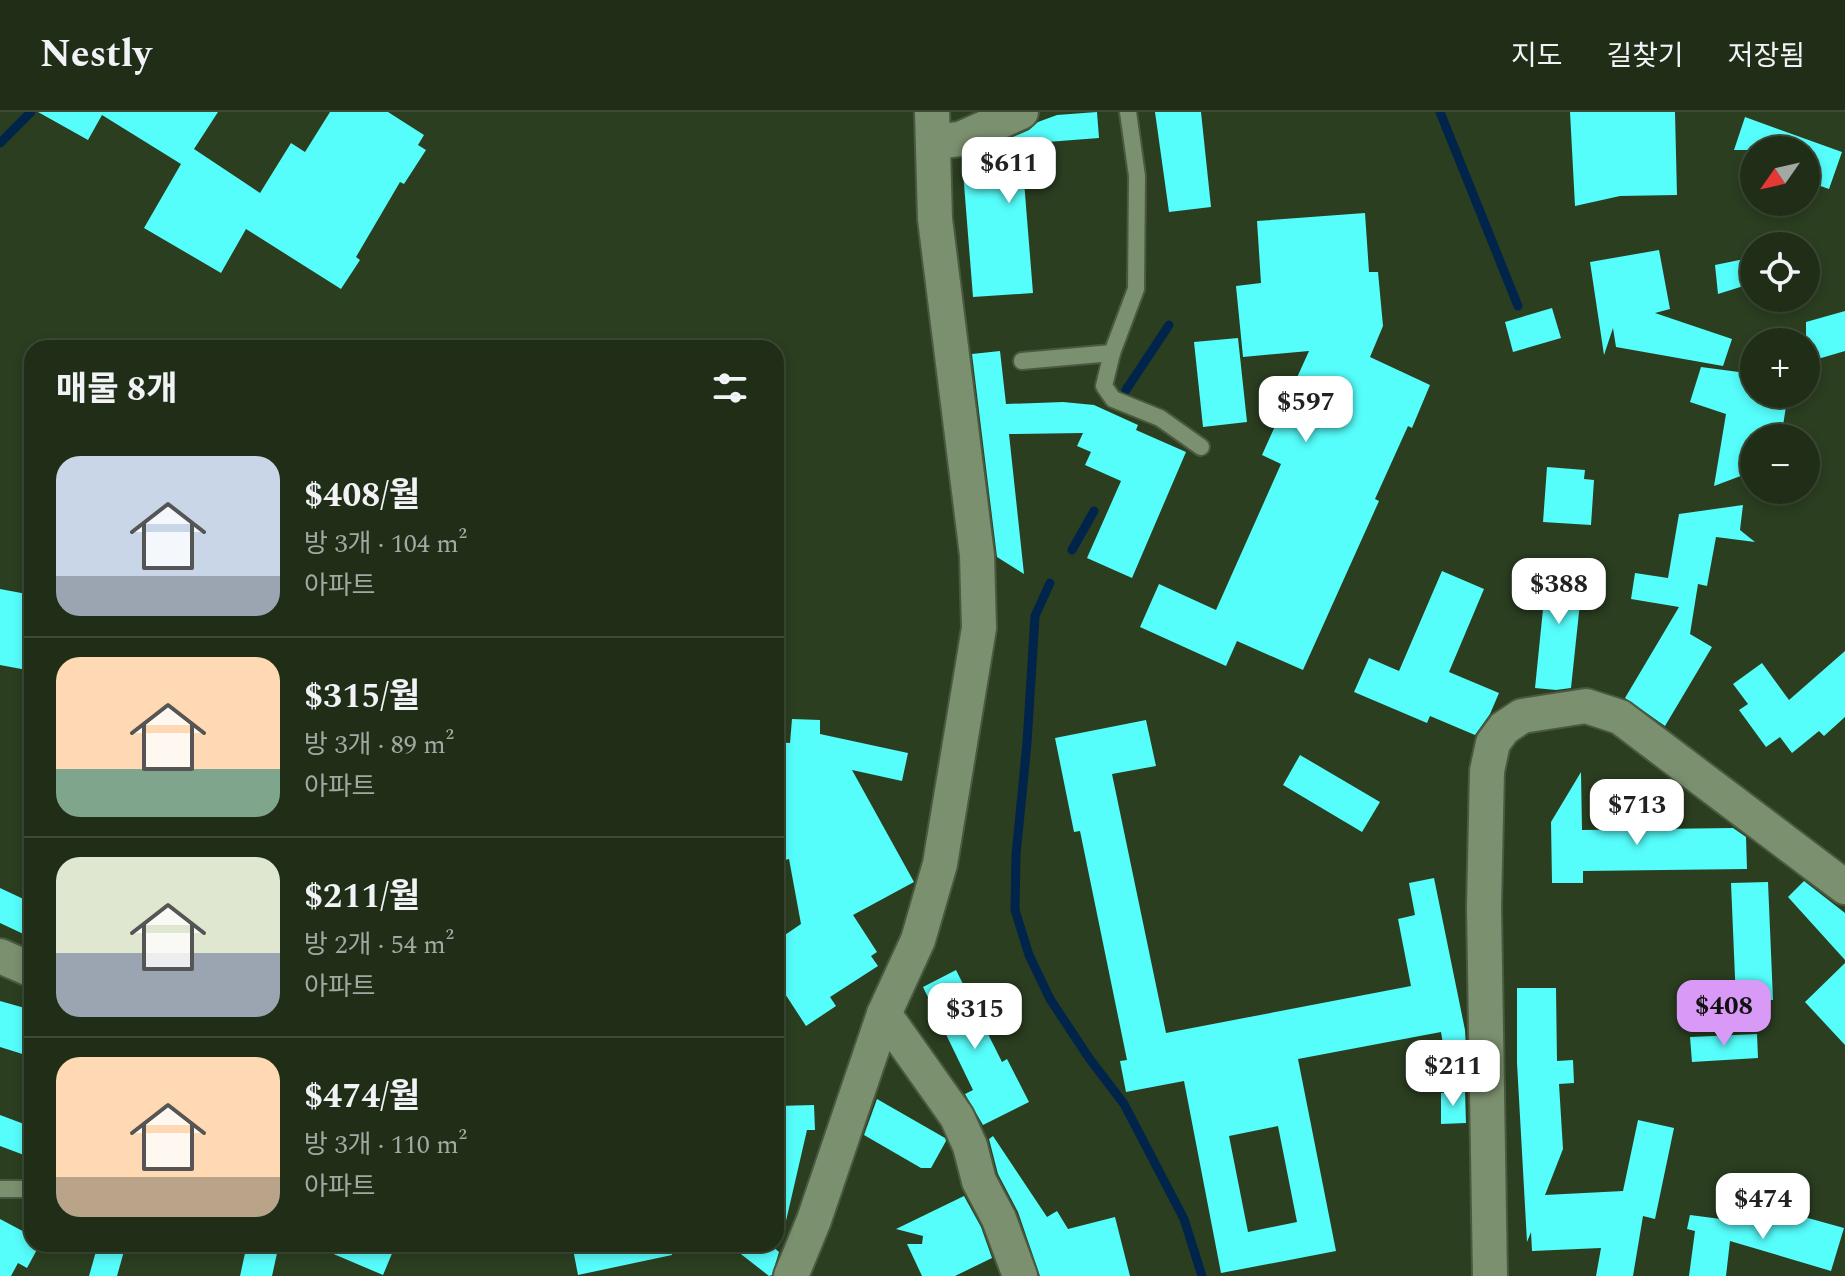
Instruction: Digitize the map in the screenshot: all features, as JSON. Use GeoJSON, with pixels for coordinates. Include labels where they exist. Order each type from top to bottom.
{"type":"FeatureCollection","features":[{"type":"Feature","properties":{"kind":"street"},"geometry":{"type":"LineString","coordinates":[[791,1276],[814,1220],[884,1014],[918,940],[940,864],[979,628],[977,555],[935,219],[932,127],[960,139],[1021,112]]}},
{"type":"Feature","properties":{"kind":"street"},"geometry":{"type":"LineString","coordinates":[[1490,1276],[1484,907],[1487,771],[1493,743],[1504,728],[1522,716],[1586,706],[1620,717],[1845,887]]}},
{"type":"Feature","properties":{"kind":"street"},"geometry":{"type":"LineString","coordinates":[[0,956],[24,966]]}},
{"type":"Feature","properties":{"kind":"street"},"geometry":{"type":"LineString","coordinates":[[884,1014],[957,1117],[970,1146],[979,1181],[999,1219],[1020,1276]]}},
{"type":"Feature","properties":{"kind":"lane"},"geometry":{"type":"LineString","coordinates":[[1128,112],[1137,176],[1136,289],[1112,353],[1104,386],[1113,399],[1160,418],[1201,447]]}},
{"type":"Feature","properties":{"kind":"lane"},"geometry":{"type":"LineString","coordinates":[[1022,361],[1112,353]]}},
{"type":"Feature","properties":{"kind":"lane"},"geometry":{"type":"LineString","coordinates":[[0,1189],[24,1189]]}},
{"type":"Feature","properties":{"kind":"building"},"geometry":{"type":"Polygon","coordinates":[[[38,112],[218,112],[194,149],[260,193],[291,143],[305,152],[330,112],[388,112],[424,135],[418,145],[426,150],[404,184],[400,182],[356,257],[360,260],[341,289],[246,229],[221,273],[144,228],[181,164],[102,115],[88,140],[38,112]]]}},
{"type":"Feature","properties":{"kind":"building"},"geometry":{"type":"Polygon","coordinates":[[[1097,112],[1099,138],[1021,144],[1033,293],[973,297],[962,159],[1057,115],[1097,112]]]}},
{"type":"Feature","properties":{"kind":"building"},"geometry":{"type":"Polygon","coordinates":[[[1155,112],[1201,112],[1211,207],[1169,212],[1155,112]]]}},
{"type":"Feature","properties":{"kind":"building"},"geometry":{"type":"Polygon","coordinates":[[[1570,112],[1675,112],[1677,195],[1620,196],[1575,206],[1570,112]]]}},
{"type":"Feature","properties":{"kind":"building"},"geometry":{"type":"Polygon","coordinates":[[[1745,117],[1798,136],[1740,136],[1740,150],[1734,150],[1745,117]]]}},
{"type":"Feature","properties":{"kind":"building"},"geometry":{"type":"Polygon","coordinates":[[[1820,144],[1842,152],[1829,189],[1820,186],[1820,144]]]}},
{"type":"Feature","properties":{"kind":"building"},"geometry":{"type":"Polygon","coordinates":[[[1365,213],[1369,272],[1378,272],[1383,326],[1370,357],[1430,385],[1412,428],[1408,426],[1375,499],[1379,501],[1303,670],[1237,641],[1226,666],[1140,627],[1159,584],[1216,610],[1281,464],[1262,455],[1309,351],[1243,357],[1236,286],[1261,283],[1257,221],[1365,213]]]}},
{"type":"Feature","properties":{"kind":"building"},"geometry":{"type":"Polygon","coordinates":[[[1659,250],[1670,309],[1655,313],[1732,339],[1723,366],[1616,347],[1613,328],[1604,355],[1590,262],[1659,250]]]}},
{"type":"Feature","properties":{"kind":"building"},"geometry":{"type":"Polygon","coordinates":[[[1740,260],[1740,287],[1718,294],[1715,265],[1740,260]]]}},
{"type":"Feature","properties":{"kind":"building"},"geometry":{"type":"Polygon","coordinates":[[[1552,308],[1561,338],[1513,352],[1505,322],[1552,308]]]}},
{"type":"Feature","properties":{"kind":"building"},"geometry":{"type":"Polygon","coordinates":[[[1845,311],[1845,351],[1820,358],[1820,328],[1806,328],[1806,322],[1845,311]]]}},
{"type":"Feature","properties":{"kind":"building"},"geometry":{"type":"Polygon","coordinates":[[[1238,338],[1247,422],[1203,427],[1194,342],[1238,338]]]}},
{"type":"Feature","properties":{"kind":"building"},"geometry":{"type":"Polygon","coordinates":[[[1000,351],[1006,404],[1063,402],[1094,405],[1138,425],[1136,430],[1186,452],[1132,578],[1087,558],[1121,481],[1085,465],[1091,452],[1077,446],[1083,433],[1009,434],[1024,574],[997,557],[972,354],[1000,351]]]}},
{"type":"Feature","properties":{"kind":"building"},"geometry":{"type":"Polygon","coordinates":[[[1701,367],[1740,372],[1740,408],[1786,408],[1783,424],[1740,424],[1740,476],[1714,486],[1726,414],[1690,402],[1701,367]]]}},
{"type":"Feature","properties":{"kind":"building"},"geometry":{"type":"Polygon","coordinates":[[[1547,467],[1585,470],[1584,479],[1594,480],[1591,525],[1543,522],[1547,467]]]}},
{"type":"Feature","properties":{"kind":"building"},"geometry":{"type":"Polygon","coordinates":[[[1743,505],[1740,530],[1755,542],[1716,537],[1707,586],[1698,584],[1690,634],[1712,647],[1665,726],[1625,698],[1679,607],[1631,599],[1635,573],[1668,578],[1679,514],[1743,505]]]}},
{"type":"Feature","properties":{"kind":"building"},"geometry":{"type":"Polygon","coordinates":[[[1548,560],[1584,565],[1571,688],[1556,690],[1535,688],[1548,560]]]}},
{"type":"Feature","properties":{"kind":"building"},"geometry":{"type":"Polygon","coordinates":[[[1442,571],[1484,589],[1449,672],[1499,693],[1490,714],[1475,735],[1430,716],[1427,723],[1354,692],[1369,658],[1399,671],[1442,571]]]}},
{"type":"Feature","properties":{"kind":"building"},"geometry":{"type":"Polygon","coordinates":[[[0,589],[24,594],[24,670],[0,665],[0,589]]]}},
{"type":"Feature","properties":{"kind":"building"},"geometry":{"type":"Polygon","coordinates":[[[1845,651],[1845,717],[1824,736],[1819,731],[1792,753],[1780,737],[1766,747],[1739,710],[1748,704],[1733,684],[1762,663],[1789,700],[1845,651]]]}},
{"type":"Feature","properties":{"kind":"building"},"geometry":{"type":"Polygon","coordinates":[[[792,719],[820,720],[820,734],[908,753],[902,781],[852,770],[914,882],[853,915],[877,952],[871,956],[878,966],[830,997],[836,1006],[806,1026],[784,992],[784,936],[801,924],[789,859],[784,860],[784,743],[790,743],[792,719]]]}},
{"type":"Feature","properties":{"kind":"building"},"geometry":{"type":"Polygon","coordinates":[[[1146,720],[1156,766],[1112,774],[1166,1033],[1411,986],[1398,919],[1415,915],[1409,883],[1434,878],[1465,1030],[1467,1065],[1447,1068],[1441,1032],[1298,1059],[1336,1251],[1221,1273],[1184,1081],[1126,1092],[1120,1061],[1127,1060],[1080,831],[1074,832],[1055,738],[1146,720]],[[1278,1126],[1229,1136],[1248,1232],[1297,1222],[1278,1126]]]}},
{"type":"Feature","properties":{"kind":"building"},"geometry":{"type":"Polygon","coordinates":[[[1300,755],[1380,802],[1362,832],[1283,785],[1300,755]]]}},
{"type":"Feature","properties":{"kind":"building"},"geometry":{"type":"Polygon","coordinates":[[[1581,772],[1582,830],[1733,828],[1746,837],[1747,869],[1583,871],[1583,883],[1552,883],[1551,822],[1581,772]]]}},
{"type":"Feature","properties":{"kind":"building"},"geometry":{"type":"Polygon","coordinates":[[[1804,881],[1845,913],[1845,960],[1788,897],[1804,881]]]}},
{"type":"Feature","properties":{"kind":"building"},"geometry":{"type":"Polygon","coordinates":[[[1768,882],[1773,1000],[1736,1001],[1731,883],[1768,882]]]}},
{"type":"Feature","properties":{"kind":"building"},"geometry":{"type":"Polygon","coordinates":[[[0,888],[24,899],[24,934],[0,923],[0,888]]]}},
{"type":"Feature","properties":{"kind":"building"},"geometry":{"type":"Polygon","coordinates":[[[1845,963],[1845,1045],[1805,1002],[1845,963]]]}},
{"type":"Feature","properties":{"kind":"building"},"geometry":{"type":"Polygon","coordinates":[[[956,970],[1002,1062],[1007,1059],[1029,1102],[983,1125],[965,1094],[973,1090],[923,987],[956,970]]]}},
{"type":"Feature","properties":{"kind":"building"},"geometry":{"type":"Polygon","coordinates":[[[1517,988],[1556,988],[1557,1061],[1573,1060],[1574,1083],[1559,1084],[1563,1149],[1545,1195],[1623,1191],[1638,1120],[1674,1128],[1655,1219],[1643,1216],[1633,1276],[1596,1276],[1601,1248],[1532,1251],[1531,1232],[1527,1242],[1517,1063],[1517,988]]]}},
{"type":"Feature","properties":{"kind":"building"},"geometry":{"type":"Polygon","coordinates":[[[0,1001],[24,1008],[24,1054],[0,1047],[0,1001]]]}},
{"type":"Feature","properties":{"kind":"building"},"geometry":{"type":"Polygon","coordinates":[[[1757,1034],[1758,1058],[1692,1062],[1690,1037],[1757,1034]]]}},
{"type":"Feature","properties":{"kind":"building"},"geometry":{"type":"Polygon","coordinates":[[[1465,1092],[1466,1123],[1441,1124],[1441,1093],[1465,1092]]]}},
{"type":"Feature","properties":{"kind":"building"},"geometry":{"type":"Polygon","coordinates":[[[877,1099],[945,1138],[931,1168],[921,1168],[864,1135],[877,1099]]]}},
{"type":"Feature","properties":{"kind":"building"},"geometry":{"type":"Polygon","coordinates":[[[814,1105],[815,1130],[807,1130],[786,1221],[784,1221],[784,1106],[814,1105]]]}},
{"type":"Feature","properties":{"kind":"building"},"geometry":{"type":"Polygon","coordinates":[[[0,1115],[24,1124],[24,1155],[0,1146],[0,1115]]]}},
{"type":"Feature","properties":{"kind":"building"},"geometry":{"type":"Polygon","coordinates":[[[993,1136],[1047,1217],[1057,1211],[1068,1229],[1115,1217],[1130,1276],[1040,1276],[1018,1212],[998,1174],[989,1139],[993,1136]]]}},
{"type":"Feature","properties":{"kind":"building"},"geometry":{"type":"Polygon","coordinates":[[[964,1196],[981,1227],[992,1258],[955,1276],[922,1276],[907,1244],[922,1244],[923,1236],[896,1229],[964,1196]]]}},
{"type":"Feature","properties":{"kind":"building"},"geometry":{"type":"Polygon","coordinates":[[[1772,1208],[1844,1228],[1831,1271],[1730,1241],[1726,1276],[1689,1276],[1695,1231],[1687,1229],[1690,1215],[1767,1225],[1772,1208]]]}},
{"type":"Feature","properties":{"kind":"building"},"geometry":{"type":"Polygon","coordinates":[[[0,1219],[24,1232],[24,1252],[36,1252],[27,1268],[18,1263],[11,1276],[0,1276],[0,1219]]]}},
{"type":"Feature","properties":{"kind":"building"},"geometry":{"type":"Polygon","coordinates":[[[96,1252],[124,1252],[117,1276],[89,1276],[96,1252]]]}},
{"type":"Feature","properties":{"kind":"building"},"geometry":{"type":"Polygon","coordinates":[[[245,1252],[277,1252],[272,1276],[240,1276],[245,1252]]]}},
{"type":"Feature","properties":{"kind":"building"},"geometry":{"type":"Polygon","coordinates":[[[329,1252],[393,1252],[383,1275],[329,1252]]]}},
{"type":"Feature","properties":{"kind":"building"},"geometry":{"type":"Polygon","coordinates":[[[574,1252],[672,1252],[672,1255],[578,1275],[574,1252]]]}},
{"type":"Feature","properties":{"kind":"building"},"geometry":{"type":"Polygon","coordinates":[[[738,1252],[779,1252],[769,1276],[738,1252]]]}},
{"type":"Feature","properties":{"kind":"waterway"},"geometry":{"type":"LineString","coordinates":[[0,143],[31,112]]}},
{"type":"Feature","properties":{"kind":"waterway"},"geometry":{"type":"LineString","coordinates":[[1440,112],[1518,306]]}},
{"type":"Feature","properties":{"kind":"waterway"},"geometry":{"type":"LineString","coordinates":[[1126,390],[1169,325]]}},
{"type":"Feature","properties":{"kind":"waterway"},"geometry":{"type":"LineString","coordinates":[[1072,550],[1094,511]]}},
{"type":"Feature","properties":{"kind":"waterway"},"geometry":{"type":"LineString","coordinates":[[1050,583],[1035,616],[1016,855],[1015,910],[1029,955],[1050,999],[1124,1104],[1184,1219],[1202,1276]]}}]}
